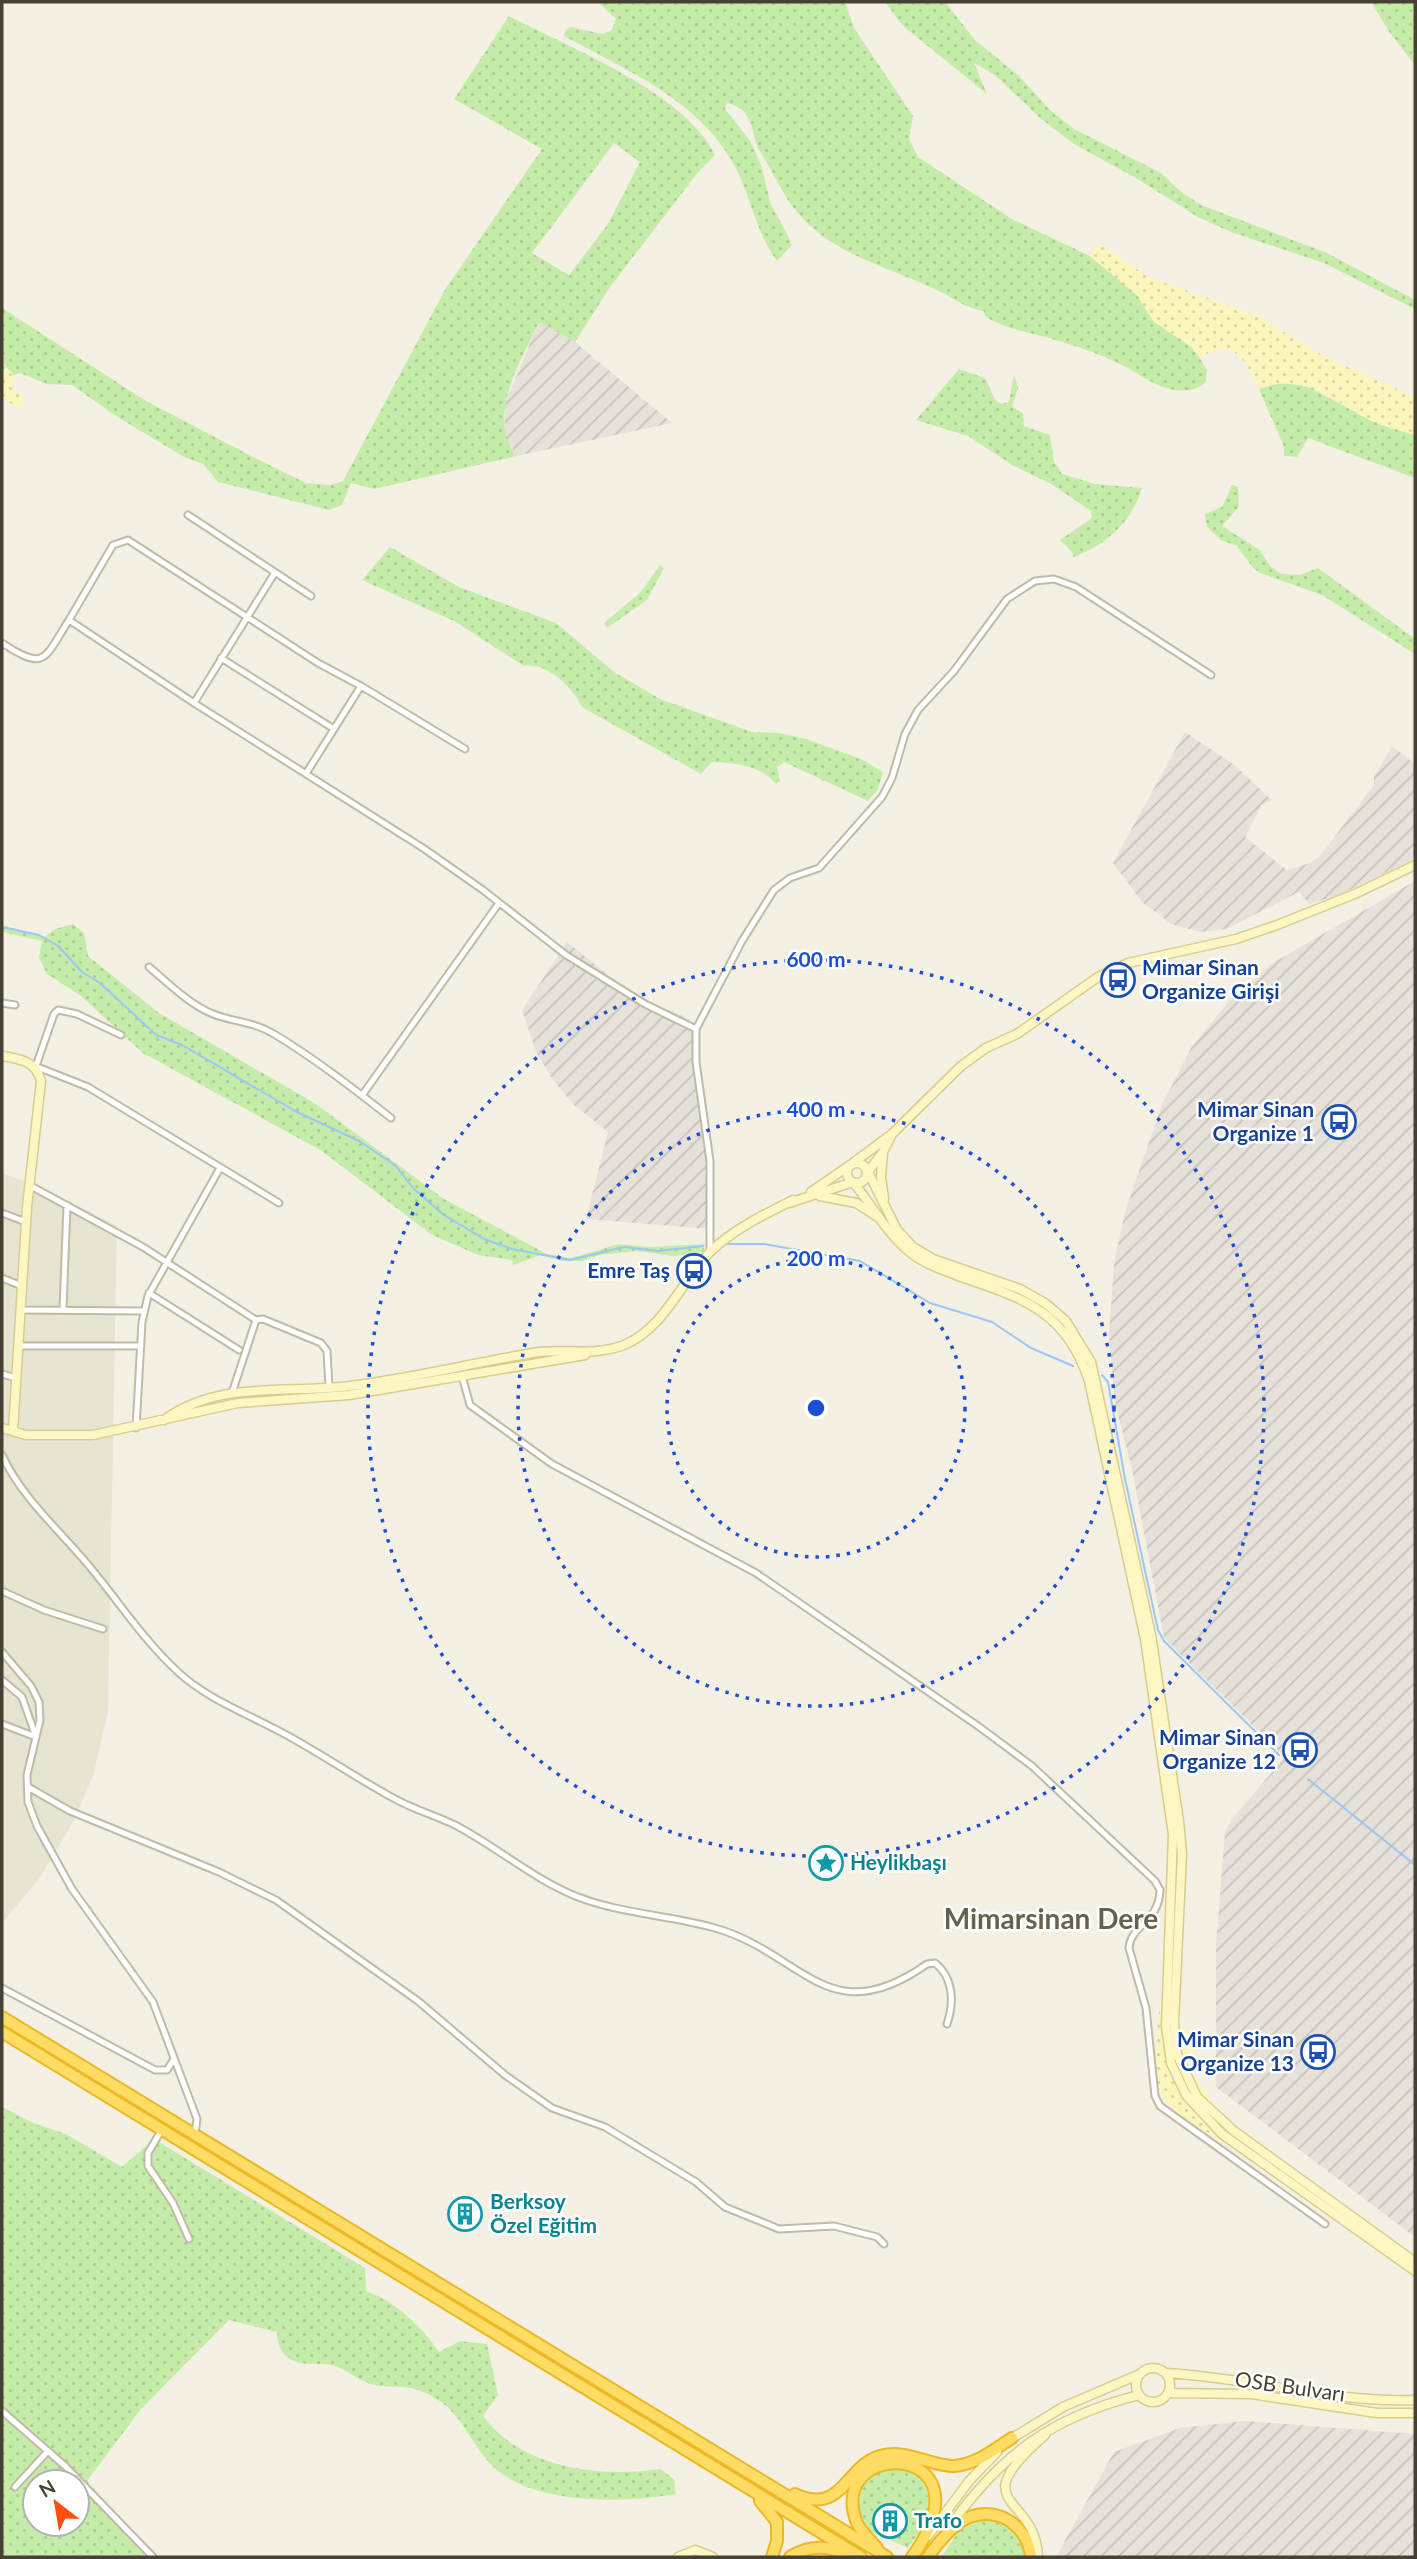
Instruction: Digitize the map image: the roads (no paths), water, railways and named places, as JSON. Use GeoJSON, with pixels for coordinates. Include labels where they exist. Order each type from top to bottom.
{"type":"FeatureCollection","features":[{"type":"Feature","properties":{"kind":"highway"},"geometry":{"type":"LineString","coordinates":[[2,2017],[194,2137],[885,2556]]}},
{"type":"Feature","properties":{"kind":"highway"},"geometry":{"type":"LineString","coordinates":[[2,2032],[861,2557]]}},
{"type":"Feature","properties":{"kind":"highway"},"geometry":{"type":"LineString","coordinates":[[753,2474],[807,2499],[818,2500],[835,2494],[867,2462],[881,2456],[901,2454],[942,2464],[964,2465],[1012,2438]]}},
{"type":"Feature","properties":{"kind":"highway"},"geometry":{"type":"LineString","coordinates":[[700,2459],[772,2512],[778,2531],[772,2557]]}},
{"type":"Feature","properties":{"kind":"highway"},"geometry":{"type":"LineString","coordinates":[[885,2556],[859,2526],[854,2500],[864,2475],[883,2463],[906,2463],[926,2475],[932,2486],[936,2512],[912,2557]]}},
{"type":"Feature","properties":{"kind":"highway"},"geometry":{"type":"LineString","coordinates":[[930,2554],[962,2521],[987,2514],[999,2515],[1020,2529],[1027,2540],[1031,2557]]}},
{"type":"Feature","properties":{"kind":"highway"},"geometry":{"type":"LineString","coordinates":[[790,2557],[801,2551],[830,2547],[854,2557]]}},
{"type":"Feature","properties":{"kind":"street"},"geometry":{"type":"LineString","coordinates":[[188,515],[311,596]]}},
{"type":"Feature","properties":{"kind":"street"},"geometry":{"type":"LineString","coordinates":[[2,643],[28,659],[43,659],[113,545],[124,540],[465,749]]}},
{"type":"Feature","properties":{"kind":"street"},"geometry":{"type":"LineString","coordinates":[[194,703],[274,574]]}},
{"type":"Feature","properties":{"kind":"street"},"geometry":{"type":"LineString","coordinates":[[710,1252],[710,1161],[696,1062],[696,1029],[742,941],[774,890],[790,878],[819,867],[882,797],[892,778],[905,734],[918,710],[954,671],[1007,599],[1021,587],[1035,581],[1054,579],[1076,587],[1211,675]]}},
{"type":"Feature","properties":{"kind":"street"},"geometry":{"type":"LineString","coordinates":[[69,620],[194,703],[307,772],[499,903],[566,955],[645,1004],[696,1029]]}},
{"type":"Feature","properties":{"kind":"street"},"geometry":{"type":"LineString","coordinates":[[221,658],[334,729]]}},
{"type":"Feature","properties":{"kind":"street"},"geometry":{"type":"LineString","coordinates":[[307,772],[361,686]]}},
{"type":"Feature","properties":{"kind":"street"},"geometry":{"type":"LineString","coordinates":[[2,1428],[26,1434],[93,1435],[136,1428],[238,1403],[349,1395],[582,1357],[623,1346],[648,1329],[710,1252],[727,1237],[820,1188],[892,1134],[961,1066],[986,1048],[1017,1034],[1098,977],[1128,962],[1236,939],[1277,925],[1357,893],[1415,865]]}},
{"type":"Feature","properties":{"kind":"street"},"geometry":{"type":"LineString","coordinates":[[363,1094],[499,903]]}},
{"type":"Feature","properties":{"kind":"street"},"geometry":{"type":"LineString","coordinates":[[149,967],[207,1011],[262,1027],[363,1094],[391,1118]]}},
{"type":"Feature","properties":{"kind":"street"},"geometry":{"type":"LineString","coordinates":[[2,1003],[15,1005]]}},
{"type":"Feature","properties":{"kind":"street"},"geometry":{"type":"LineString","coordinates":[[13,1431],[26,1222],[41,1080],[35,1066],[54,1014],[58,1010],[77,1014],[121,1035]]}},
{"type":"Feature","properties":{"kind":"street"},"geometry":{"type":"LineString","coordinates":[[2,1056],[28,1062],[88,1087],[279,1203]]}},
{"type":"Feature","properties":{"kind":"street"},"geometry":{"type":"LineString","coordinates":[[789,1203],[863,1181],[892,1134]]}},
{"type":"Feature","properties":{"kind":"street"},"geometry":{"type":"LineString","coordinates":[[883,1152],[881,1177],[885,1209]]}},
{"type":"Feature","properties":{"kind":"street"},"geometry":{"type":"LineString","coordinates":[[851,1164],[862,1163],[897,1230],[913,1247],[933,1259],[1020,1289],[1045,1303],[1066,1321],[1091,1362],[1151,1635],[1178,1821],[1182,1854],[1174,2022],[1177,2054],[1197,2096],[1234,2132],[1415,2262]]}},
{"type":"Feature","properties":{"kind":"street"},"geometry":{"type":"LineString","coordinates":[[851,1164],[847,1175],[897,1240],[928,1264],[1019,1297],[1040,1308],[1056,1322],[1083,1362],[1145,1639],[1173,1835],[1166,2026],[1171,2063],[1179,2082],[1199,2112],[1222,2134],[1415,2271]]}},
{"type":"Feature","properties":{"kind":"street"},"geometry":{"type":"LineString","coordinates":[[136,1428],[144,1311],[149,1293],[220,1168]]}},
{"type":"Feature","properties":{"kind":"street"},"geometry":{"type":"LineString","coordinates":[[29,1185],[166,1261],[256,1320],[262,1319],[323,1345],[327,1351],[329,1387]]}},
{"type":"Feature","properties":{"kind":"street"},"geometry":{"type":"LineString","coordinates":[[813,1195],[856,1203],[882,1220]]}},
{"type":"Feature","properties":{"kind":"street"},"geometry":{"type":"LineString","coordinates":[[63,1310],[67,1205]]}},
{"type":"Feature","properties":{"kind":"street"},"geometry":{"type":"LineString","coordinates":[[2,1213],[26,1222]]}},
{"type":"Feature","properties":{"kind":"street"},"geometry":{"type":"LineString","coordinates":[[2,1278],[22,1286]]}},
{"type":"Feature","properties":{"kind":"street"},"geometry":{"type":"LineString","coordinates":[[149,1293],[239,1350]]}},
{"type":"Feature","properties":{"kind":"street"},"geometry":{"type":"LineString","coordinates":[[20,1310],[144,1311]]}},
{"type":"Feature","properties":{"kind":"street"},"geometry":{"type":"LineString","coordinates":[[232,1394],[256,1320]]}},
{"type":"Feature","properties":{"kind":"street"},"geometry":{"type":"LineString","coordinates":[[18,1346],[141,1346]]}},
{"type":"Feature","properties":{"kind":"street"},"geometry":{"type":"LineString","coordinates":[[164,1420],[191,1404],[232,1394],[329,1387],[539,1352],[563,1350],[589,1353]]}},
{"type":"Feature","properties":{"kind":"street"},"geometry":{"type":"LineString","coordinates":[[2,1374],[16,1378]]}},
{"type":"Feature","properties":{"kind":"street"},"geometry":{"type":"LineString","coordinates":[[462,1376],[471,1405],[552,1464],[756,1573],[978,1726],[1032,1766],[1155,1881],[1160,1890],[1160,1902],[1155,1914],[1130,1939],[1129,1948],[1146,2008],[1155,2096],[1160,2106],[1325,2224]]}},
{"type":"Feature","properties":{"kind":"street"},"geometry":{"type":"LineString","coordinates":[[2,1455],[13,1480],[103,1582],[157,1652],[198,1688],[399,1801],[476,1837],[544,1880],[578,1897],[624,1910],[716,1928],[750,1941],[807,1977],[840,1990],[860,1994],[880,1991],[927,1964],[935,1963],[952,1993],[952,2009],[947,2024]]}},
{"type":"Feature","properties":{"kind":"street"},"geometry":{"type":"LineString","coordinates":[[2,1591],[44,1610],[103,1629]]}},
{"type":"Feature","properties":{"kind":"street"},"geometry":{"type":"LineString","coordinates":[[2,1652],[31,1686],[39,1702],[40,1720],[28,1787],[28,1802],[72,1889],[144,1986],[197,2119],[194,2137]]}},
{"type":"Feature","properties":{"kind":"street"},"geometry":{"type":"LineString","coordinates":[[2,1680],[22,1697],[36,1737]]}},
{"type":"Feature","properties":{"kind":"street"},"geometry":{"type":"LineString","coordinates":[[2,1724],[36,1737]]}},
{"type":"Feature","properties":{"kind":"street"},"geometry":{"type":"LineString","coordinates":[[28,1787],[81,1816],[219,1872],[276,1900],[418,2001],[505,2076],[552,2108],[605,2127],[696,2182],[725,2207],[779,2229],[834,2226],[877,2237],[884,2244]]}},
{"type":"Feature","properties":{"kind":"street"},"geometry":{"type":"LineString","coordinates":[[2,1988],[155,2070],[167,2070],[174,2059]]}},
{"type":"Feature","properties":{"kind":"street"},"geometry":{"type":"LineString","coordinates":[[161,2131],[148,2153],[148,2166],[169,2196],[189,2239]]}},
{"type":"Feature","properties":{"kind":"street","name":"OSB Bulvarı"},"geometry":{"type":"LineString","coordinates":[[1140,2374],[1149,2368],[1165,2373],[1214,2376],[1308,2393],[1415,2400]]}},
{"type":"Feature","properties":{"kind":"street"},"geometry":{"type":"LineString","coordinates":[[1165,2373],[1170,2383],[1168,2393]]}},
{"type":"Feature","properties":{"kind":"street"},"geometry":{"type":"LineString","coordinates":[[1139,2395],[1136,2381],[1140,2374]]}},
{"type":"Feature","properties":{"kind":"street"},"geometry":{"type":"LineString","coordinates":[[919,2547],[970,2480],[1012,2438],[1063,2407],[1140,2374]]}},
{"type":"Feature","properties":{"kind":"street","name":"OSB Bulvarı"},"geometry":{"type":"LineString","coordinates":[[1054,2427],[1079,2413],[1139,2395],[1152,2402],[1168,2393],[1251,2394],[1377,2413],[1415,2413]]}},
{"type":"Feature","properties":{"kind":"street"},"geometry":{"type":"LineString","coordinates":[[2,2411],[48,2451],[153,2557]]}},
{"type":"Feature","properties":{"kind":"street"},"geometry":{"type":"LineString","coordinates":[[930,2554],[969,2498],[992,2472],[1027,2442],[1054,2427]]}},
{"type":"Feature","properties":{"kind":"street"},"geometry":{"type":"LineString","coordinates":[[1038,2557],[1034,2537],[1009,2500],[1006,2479],[1016,2460],[1054,2427]]}},
{"type":"Feature","properties":{"kind":"street"},"geometry":{"type":"LineString","coordinates":[[15,2487],[48,2451]]}},
{"type":"Feature","properties":{"kind":"street"},"geometry":{"type":"LineString","coordinates":[[678,2557],[697,2550],[712,2557]]}},
{"type":"Feature","properties":{"kind":"waterway"},"geometry":{"type":"LineString","coordinates":[[2,927],[39,935],[58,946],[82,972],[100,983],[156,1035],[182,1045],[295,1111],[361,1142],[396,1166],[413,1188],[444,1215],[484,1239],[512,1249],[570,1260],[624,1247],[658,1251],[703,1246]]}},
{"type":"Feature","properties":{"kind":"waterway"},"geometry":{"type":"LineString","coordinates":[[728,1244],[764,1244],[860,1261],[930,1303],[992,1322],[1031,1348],[1073,1366]]}},
{"type":"Feature","properties":{"kind":"waterway"},"geometry":{"type":"LineString","coordinates":[[1102,1375],[1108,1382],[1125,1479],[1158,1630],[1164,1641],[1279,1755]]}},
{"type":"Feature","properties":{"kind":"waterway"},"geometry":{"type":"LineString","coordinates":[[1308,1779],[1415,1865]]}},
{"type":"Feature","properties":{"kind":"place","name":"Mimar Sinan Organize Girişi"},"geometry":{"type":"Point","coordinates":[1118,980]}},
{"type":"Feature","properties":{"kind":"place","name":"Mimar Sinan Organize 1"},"geometry":{"type":"Point","coordinates":[1339,1122]}},
{"type":"Feature","properties":{"kind":"place","name":"Emre Taş"},"geometry":{"type":"Point","coordinates":[694,1271]}},
{"type":"Feature","properties":{"kind":"place","name":"Mimar Sinan Organize 12"},"geometry":{"type":"Point","coordinates":[1300,1750]}},
{"type":"Feature","properties":{"kind":"place","name":"Heylikbaşı"},"geometry":{"type":"Point","coordinates":[826,1863]}},
{"type":"Feature","properties":{"kind":"place","name":"Mimar Sinan Organize 13"},"geometry":{"type":"Point","coordinates":[1318,2052]}},
{"type":"Feature","properties":{"kind":"place","name":"Berksoy Özel Eğitim"},"geometry":{"type":"Point","coordinates":[465,2214]}},
{"type":"Feature","properties":{"kind":"place","name":"Trafo"},"geometry":{"type":"Point","coordinates":[890,2521]}},
{"type":"Feature","properties":{"kind":"district","name":"Mimarsinan Dere"},"geometry":{"type":"Point","coordinates":[1051,1919]}}]}
